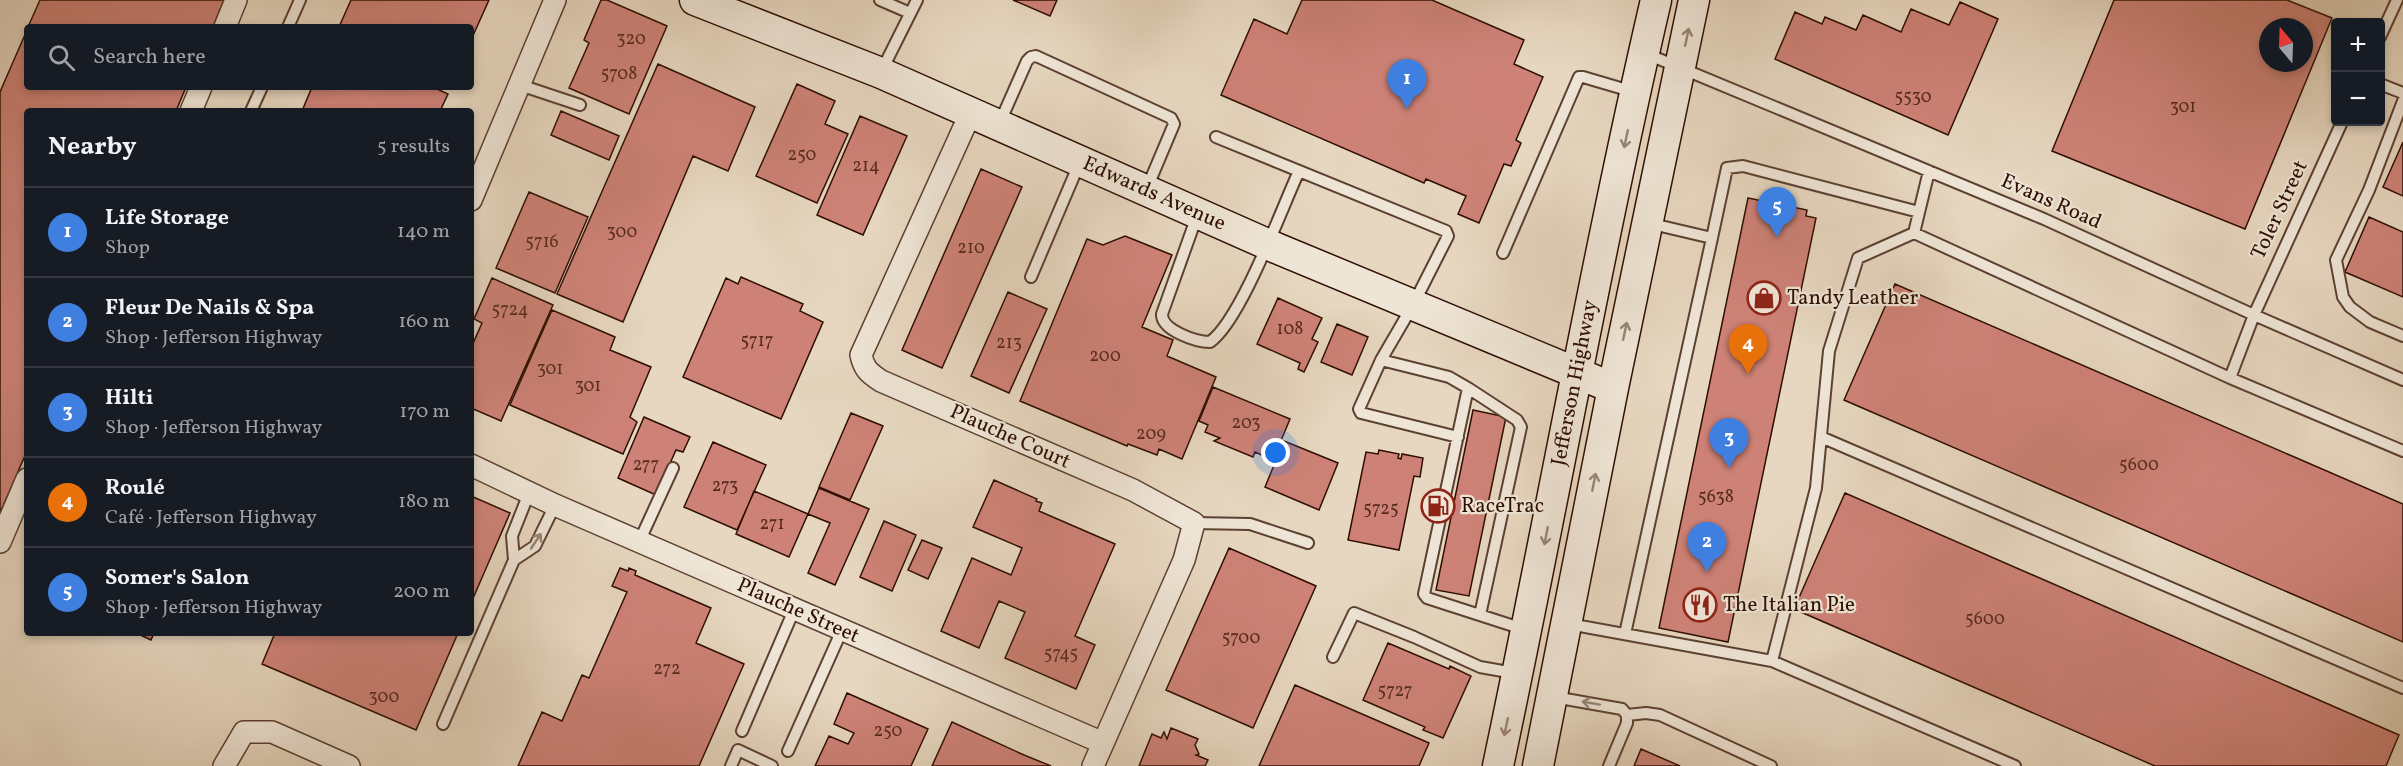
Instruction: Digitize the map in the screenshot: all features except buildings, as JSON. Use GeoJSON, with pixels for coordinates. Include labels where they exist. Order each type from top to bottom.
{"type":"FeatureCollection","features":[{"type":"Feature","properties":{"kind":"main road","name":"Edwards Avenue"},"geometry":{"type":"LineString","coordinates":[[695,0],[881,73],[1266,244],[1613,388]]}},
{"type":"Feature","properties":{"kind":"main road","name":"Jefferson Highway"},"geometry":{"type":"LineString","coordinates":[[1498,766],[1527,630],[1576,374],[1656,0]]}},
{"type":"Feature","properties":{"kind":"main road","name":"Jefferson Highway"},"geometry":{"type":"LineString","coordinates":[[1538,766],[1613,388],[1694,0]]}},
{"type":"Feature","properties":{"kind":"street"},"geometry":{"type":"LineString","coordinates":[[226,24],[236,0]]}},
{"type":"Feature","properties":{"kind":"street"},"geometry":{"type":"LineString","coordinates":[[474,193],[555,0]]}},
{"type":"Feature","properties":{"kind":"street"},"geometry":{"type":"LineString","coordinates":[[192,108],[200,90]]}},
{"type":"Feature","properties":{"kind":"street","name":"Plauche Court"},"geometry":{"type":"LineString","coordinates":[[971,112],[861,355],[863,365],[867,372],[881,381],[1133,490],[1194,523]]}},
{"type":"Feature","properties":{"kind":"street","name":"Plauche Street"},"geometry":{"type":"LineString","coordinates":[[474,466],[639,542],[1103,743]]}},
{"type":"Feature","properties":{"kind":"street"},"geometry":{"type":"LineString","coordinates":[[0,542],[24,486]]}},
{"type":"Feature","properties":{"kind":"street"},"geometry":{"type":"LineString","coordinates":[[1093,766],[1184,560],[1194,523]]}},
{"type":"Feature","properties":{"kind":"street"},"geometry":{"type":"LineString","coordinates":[[224,766],[244,732],[272,732],[349,766]]}},
{"type":"Feature","properties":{"kind":"lane"},"geometry":{"type":"LineString","coordinates":[[289,24],[300,0]]}},
{"type":"Feature","properties":{"kind":"lane"},"geometry":{"type":"LineString","coordinates":[[880,0],[910,13]]}},
{"type":"Feature","properties":{"kind":"lane"},"geometry":{"type":"LineString","coordinates":[[881,73],[917,0]]}},
{"type":"Feature","properties":{"kind":"lane"},"geometry":{"type":"LineString","coordinates":[[2385,26],[2397,0]]}},
{"type":"Feature","properties":{"kind":"lane","name":"Evans Road"},"geometry":{"type":"LineString","coordinates":[[1644,53],[2044,219],[2403,380]]}},
{"type":"Feature","properties":{"kind":"lane"},"geometry":{"type":"LineString","coordinates":[[998,125],[1027,61],[1036,56],[1171,118],[1174,124],[1146,191]]}},
{"type":"Feature","properties":{"kind":"lane"},"geometry":{"type":"LineString","coordinates":[[1503,253],[1579,77],[1583,76],[1635,92]]}},
{"type":"Feature","properties":{"kind":"lane"},"geometry":{"type":"LineString","coordinates":[[520,85],[580,105]]}},
{"type":"Feature","properties":{"kind":"lane"},"geometry":{"type":"LineString","coordinates":[[2385,86],[2403,93]]}},
{"type":"Feature","properties":{"kind":"lane"},"geometry":{"type":"LineString","coordinates":[[252,108],[261,90]]}},
{"type":"Feature","properties":{"kind":"lane"},"geometry":{"type":"LineString","coordinates":[[2403,101],[2369,190],[2336,260],[2343,297],[2350,307],[2370,322],[2403,336]]}},
{"type":"Feature","properties":{"kind":"lane","name":"Toler Street"},"geometry":{"type":"LineString","coordinates":[[2230,378],[2254,315],[2340,126]]}},
{"type":"Feature","properties":{"kind":"lane"},"geometry":{"type":"LineString","coordinates":[[1216,137],[1446,231],[1448,236],[1413,305],[1381,360],[1359,409],[1361,413],[1458,437]]}},
{"type":"Feature","properties":{"kind":"lane"},"geometry":{"type":"LineString","coordinates":[[1031,277],[1081,162]]}},
{"type":"Feature","properties":{"kind":"lane"},"geometry":{"type":"LineString","coordinates":[[1625,634],[1727,168],[1743,166],[1919,212]]}},
{"type":"Feature","properties":{"kind":"lane"},"geometry":{"type":"LineString","coordinates":[[1198,213],[1161,320],[1166,327],[1202,342],[1210,342],[1227,325],[1299,171]]}},
{"type":"Feature","properties":{"kind":"lane"},"geometry":{"type":"LineString","coordinates":[[1914,233],[1929,171]]}},
{"type":"Feature","properties":{"kind":"lane"},"geometry":{"type":"LineString","coordinates":[[1648,223],[1712,238]]}},
{"type":"Feature","properties":{"kind":"lane"},"geometry":{"type":"LineString","coordinates":[[1772,662],[1816,488],[1829,351],[1858,258],[1914,233],[2230,378],[2403,452]]}},
{"type":"Feature","properties":{"kind":"lane"},"geometry":{"type":"LineString","coordinates":[[1381,360],[1449,377],[1517,420],[1521,427],[1480,615]]}},
{"type":"Feature","properties":{"kind":"lane"},"geometry":{"type":"LineString","coordinates":[[1468,388],[1424,594],[1427,598],[1527,630]]}},
{"type":"Feature","properties":{"kind":"lane"},"geometry":{"type":"LineString","coordinates":[[1821,436],[2403,688]]}},
{"type":"Feature","properties":{"kind":"lane"},"geometry":{"type":"LineString","coordinates":[[639,542],[673,468]]}},
{"type":"Feature","properties":{"kind":"lane"},"geometry":{"type":"LineString","coordinates":[[444,724],[514,560],[512,536],[529,493]]}},
{"type":"Feature","properties":{"kind":"lane"},"geometry":{"type":"LineString","coordinates":[[514,560],[535,546],[555,505]]}},
{"type":"Feature","properties":{"kind":"lane"},"geometry":{"type":"LineString","coordinates":[[1194,523],[1250,524],[1308,543]]}},
{"type":"Feature","properties":{"kind":"lane"},"geometry":{"type":"LineString","coordinates":[[742,730],[794,610]]}},
{"type":"Feature","properties":{"kind":"lane"},"geometry":{"type":"LineString","coordinates":[[1333,657],[1354,613],[1480,667],[1517,674]]}},
{"type":"Feature","properties":{"kind":"lane"},"geometry":{"type":"LineString","coordinates":[[1566,624],[1772,662],[2015,766]]}},
{"type":"Feature","properties":{"kind":"lane"},"geometry":{"type":"LineString","coordinates":[[788,751],[842,630]]}},
{"type":"Feature","properties":{"kind":"lane"},"geometry":{"type":"LineString","coordinates":[[1551,696],[1622,709],[1627,715],[1627,723],[1609,766]]}},
{"type":"Feature","properties":{"kind":"lane"},"geometry":{"type":"LineString","coordinates":[[1627,715],[1646,713],[1660,715],[1771,766]]}},
{"type":"Feature","properties":{"kind":"lane"},"geometry":{"type":"LineString","coordinates":[[731,766],[738,750],[772,766]]}},
{"type":"Feature","properties":{"kind":"place","name":"Life Storage"},"geometry":{"type":"Point","coordinates":[1407,109]}},
{"type":"Feature","properties":{"kind":"place","name":"Somer's Salon"},"geometry":{"type":"Point","coordinates":[1777,237]}},
{"type":"Feature","properties":{"kind":"place","name":"Tandy Leather"},"geometry":{"type":"Point","coordinates":[1764,298]}},
{"type":"Feature","properties":{"kind":"place","name":"Roulé"},"geometry":{"type":"Point","coordinates":[1748,374]}},
{"type":"Feature","properties":{"kind":"place","name":"Hilti"},"geometry":{"type":"Point","coordinates":[1729,468]}},
{"type":"Feature","properties":{"kind":"place","name":"RaceTrac"},"geometry":{"type":"Point","coordinates":[1438,506]}},
{"type":"Feature","properties":{"kind":"place","name":"Fleur De Nails & Spa"},"geometry":{"type":"Point","coordinates":[1707,572]}},
{"type":"Feature","properties":{"kind":"place","name":"The Italian Pie"},"geometry":{"type":"Point","coordinates":[1700,605]}}]}
